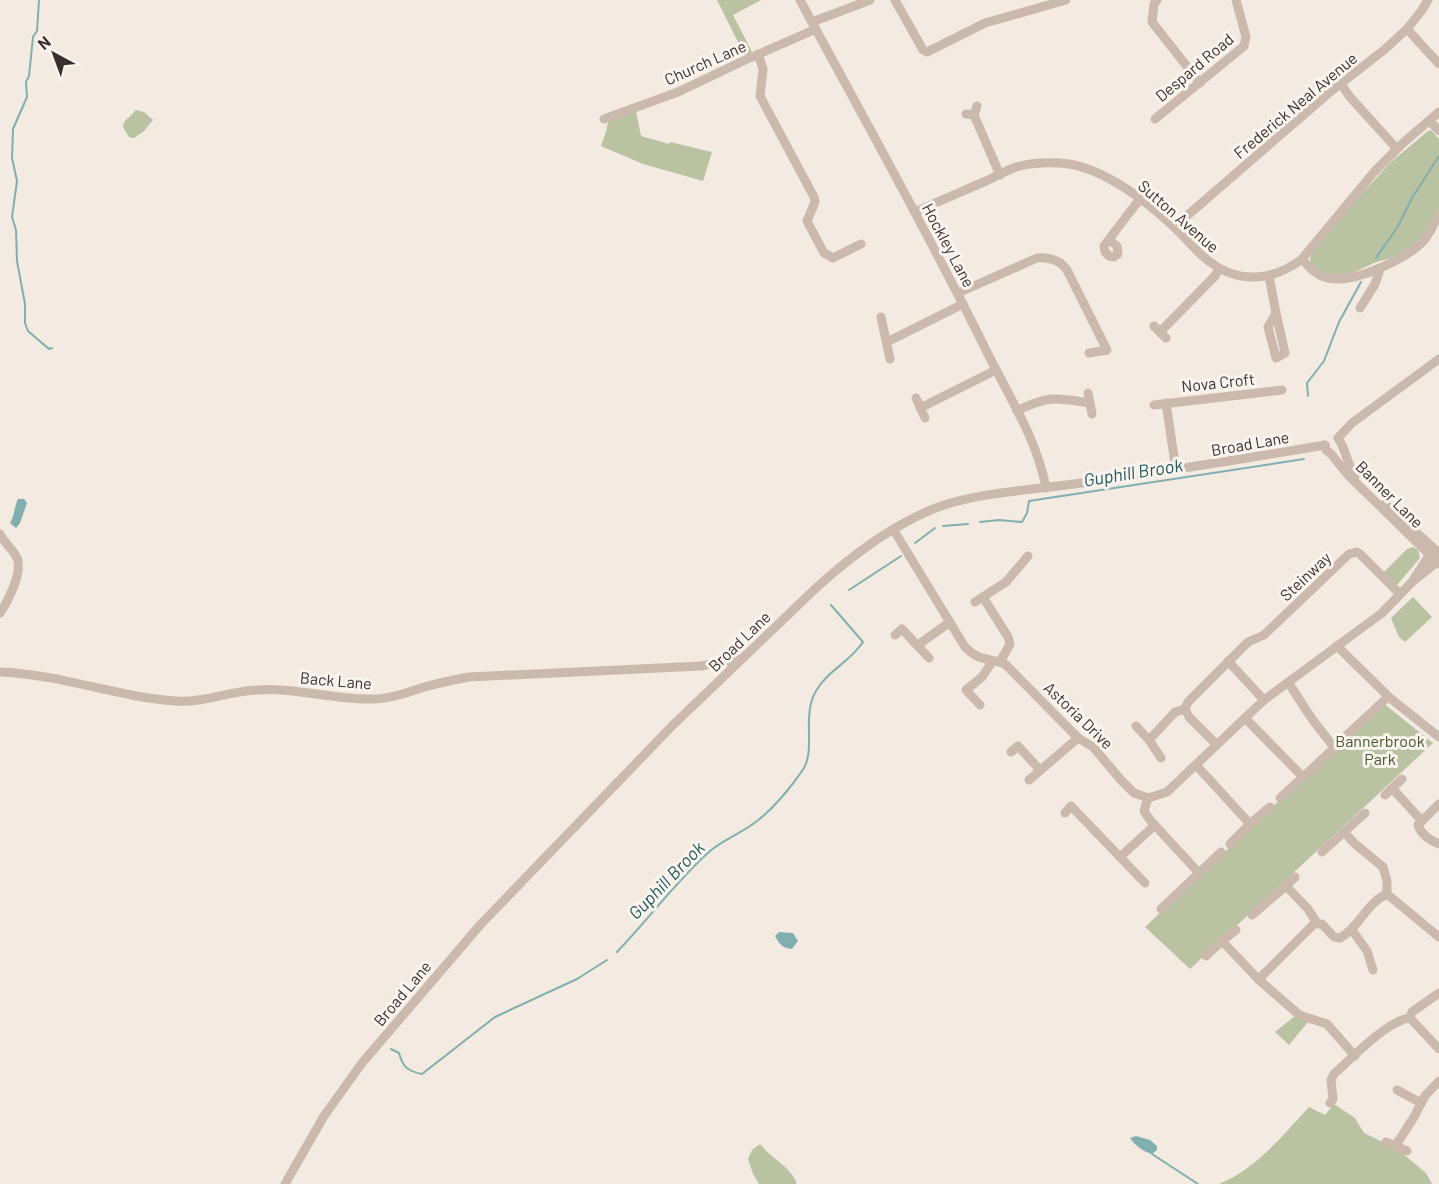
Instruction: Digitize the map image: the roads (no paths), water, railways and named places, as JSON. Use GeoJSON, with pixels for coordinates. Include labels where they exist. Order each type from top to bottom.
{"type":"FeatureCollection","features":[{"type":"Feature","properties":{"kind":"street","name":"Hockley Lane"},"geometry":{"type":"LineString","coordinates":[[800,0],[958,293],[1033,446],[1046,488]]}},
{"type":"Feature","properties":{"kind":"street","name":"Church Lane"},"geometry":{"type":"LineString","coordinates":[[604,119],[678,92],[870,0]]}},
{"type":"Feature","properties":{"kind":"street"},"geometry":{"type":"LineString","coordinates":[[895,0],[923,50],[927,52],[985,22],[1066,0]]}},
{"type":"Feature","properties":{"kind":"street"},"geometry":{"type":"LineString","coordinates":[[1157,0],[1152,22],[1200,83]]}},
{"type":"Feature","properties":{"kind":"street","name":"Despard Road"},"geometry":{"type":"LineString","coordinates":[[1155,119],[1239,52],[1246,42],[1236,0]]}},
{"type":"Feature","properties":{"kind":"street","name":"Frederick Neal Avenue"},"geometry":{"type":"LineString","coordinates":[[1174,227],[1384,50],[1407,29],[1428,0]]}},
{"type":"Feature","properties":{"kind":"street"},"geometry":{"type":"LineString","coordinates":[[1407,29],[1439,64]]}},
{"type":"Feature","properties":{"kind":"street"},"geometry":{"type":"LineString","coordinates":[[759,54],[763,69],[760,96],[814,196],[815,202],[807,221],[824,253],[834,258],[861,244]]}},
{"type":"Feature","properties":{"kind":"street"},"geometry":{"type":"LineString","coordinates":[[1341,84],[1397,149]]}},
{"type":"Feature","properties":{"kind":"street"},"geometry":{"type":"LineString","coordinates":[[972,112],[1000,175]]}},
{"type":"Feature","properties":{"kind":"street","name":"Sutton Avenue"},"geometry":{"type":"LineString","coordinates":[[915,212],[1019,166],[1043,163],[1071,165],[1104,177],[1140,199],[1174,227],[1201,255],[1219,268],[1247,278],[1269,276],[1286,270],[1302,259],[1359,190],[1397,149],[1439,112]]}},
{"type":"Feature","properties":{"kind":"street"},"geometry":{"type":"LineString","coordinates":[[1430,121],[1439,131]]}},
{"type":"Feature","properties":{"kind":"street"},"geometry":{"type":"LineString","coordinates":[[1108,240],[1140,199]]}},
{"type":"Feature","properties":{"kind":"street"},"geometry":{"type":"LineString","coordinates":[[1302,259],[1318,274],[1328,278],[1340,279],[1377,270],[1404,256],[1424,240],[1439,215]]}},
{"type":"Feature","properties":{"kind":"street"},"geometry":{"type":"LineString","coordinates":[[958,293],[1037,258],[1049,258],[1062,263],[1107,350],[1089,353]]}},
{"type":"Feature","properties":{"kind":"street"},"geometry":{"type":"LineString","coordinates":[[1160,332],[1215,276],[1219,268]]}},
{"type":"Feature","properties":{"kind":"street"},"geometry":{"type":"LineString","coordinates":[[1360,308],[1375,284],[1377,270]]}},
{"type":"Feature","properties":{"kind":"street"},"geometry":{"type":"LineString","coordinates":[[1269,276],[1276,313]]}},
{"type":"Feature","properties":{"kind":"street"},"geometry":{"type":"LineString","coordinates":[[887,342],[963,304]]}},
{"type":"Feature","properties":{"kind":"street"},"geometry":{"type":"LineString","coordinates":[[880,317],[890,359]]}},
{"type":"Feature","properties":{"kind":"street"},"geometry":{"type":"LineString","coordinates":[[1340,441],[1329,438],[1325,445],[1326,450],[1331,454],[1338,453],[1340,441],[1352,423],[1439,359]]}},
{"type":"Feature","properties":{"kind":"street"},"geometry":{"type":"LineString","coordinates":[[920,408],[996,370]]}},
{"type":"Feature","properties":{"kind":"street","name":"Nova Croft"},"geometry":{"type":"LineString","coordinates":[[1154,405],[1277,390],[1272,380]]}},
{"type":"Feature","properties":{"kind":"street"},"geometry":{"type":"LineString","coordinates":[[916,398],[925,418]]}},
{"type":"Feature","properties":{"kind":"street"},"geometry":{"type":"LineString","coordinates":[[1017,411],[1044,399],[1089,398],[1092,414]]}},
{"type":"Feature","properties":{"kind":"street","name":"Nova Croft"},"geometry":{"type":"LineString","coordinates":[[1166,403],[1176,471]]}},
{"type":"Feature","properties":{"kind":"street","name":"Banner Lane"},"geometry":{"type":"LineString","coordinates":[[1340,441],[1354,474],[1367,490],[1415,531],[1435,555]]}},
{"type":"Feature","properties":{"kind":"street","name":"Broad Lane"},"geometry":{"type":"LineString","coordinates":[[285,1184],[324,1116],[362,1063],[481,924],[673,725],[838,568],[894,529],[912,519],[955,502],[1176,471],[1325,445]]}},
{"type":"Feature","properties":{"kind":"street","name":"Banner Lane"},"geometry":{"type":"LineString","coordinates":[[1331,454],[1348,475],[1435,555]]}},
{"type":"Feature","properties":{"kind":"street","name":"Astoria Drive"},"geometry":{"type":"LineString","coordinates":[[894,529],[965,647],[974,656],[1011,668],[1078,738],[1093,747],[1134,793],[1148,798]]}},
{"type":"Feature","properties":{"kind":"street"},"geometry":{"type":"LineString","coordinates":[[0,534],[18,563],[12,592],[0,613]]}},
{"type":"Feature","properties":{"kind":"street","name":"Steinway"},"geometry":{"type":"LineString","coordinates":[[1149,740],[1175,712],[1185,709],[1192,696],[1248,642],[1264,634],[1352,553],[1360,554],[1400,594]]}},
{"type":"Feature","properties":{"kind":"street"},"geometry":{"type":"LineString","coordinates":[[1199,873],[1144,811],[1148,798],[1167,792],[1264,700],[1382,613],[1435,555]]}},
{"type":"Feature","properties":{"kind":"street"},"geometry":{"type":"LineString","coordinates":[[980,705],[964,687],[982,677],[1010,644],[1008,637],[979,600],[1006,582],[1028,556]]}},
{"type":"Feature","properties":{"kind":"street"},"geometry":{"type":"LineString","coordinates":[[1021,565],[1029,573]]}},
{"type":"Feature","properties":{"kind":"street"},"geometry":{"type":"LineString","coordinates":[[918,645],[950,622]]}},
{"type":"Feature","properties":{"kind":"street"},"geometry":{"type":"LineString","coordinates":[[895,634],[902,629],[929,658]]}},
{"type":"Feature","properties":{"kind":"street"},"geometry":{"type":"LineString","coordinates":[[1338,646],[1357,668],[1388,696],[1439,737]]}},
{"type":"Feature","properties":{"kind":"street","name":"Back Lane"},"geometry":{"type":"LineString","coordinates":[[0,672],[28,674],[176,701],[194,701],[230,693],[265,689],[371,699],[408,694],[436,684],[469,677],[701,666],[742,659]]}},
{"type":"Feature","properties":{"kind":"street"},"geometry":{"type":"LineString","coordinates":[[1228,661],[1264,700]]}},
{"type":"Feature","properties":{"kind":"street"},"geometry":{"type":"LineString","coordinates":[[1280,798],[1334,746],[1312,719],[1288,682]]}},
{"type":"Feature","properties":{"kind":"street"},"geometry":{"type":"LineString","coordinates":[[1346,736],[1388,696]]}},
{"type":"Feature","properties":{"kind":"street"},"geometry":{"type":"LineString","coordinates":[[1185,709],[1189,717],[1217,745]]}},
{"type":"Feature","properties":{"kind":"street"},"geometry":{"type":"LineString","coordinates":[[1245,717],[1303,777]]}},
{"type":"Feature","properties":{"kind":"street"},"geometry":{"type":"LineString","coordinates":[[1136,726],[1161,758]]}},
{"type":"Feature","properties":{"kind":"street"},"geometry":{"type":"LineString","coordinates":[[1029,780],[1078,738]]}},
{"type":"Feature","properties":{"kind":"street"},"geometry":{"type":"LineString","coordinates":[[1018,746],[1040,770]]}},
{"type":"Feature","properties":{"kind":"street"},"geometry":{"type":"LineString","coordinates":[[1196,765],[1250,824]]}},
{"type":"Feature","properties":{"kind":"street"},"geometry":{"type":"LineString","coordinates":[[1402,779],[1389,792],[1421,820]]}},
{"type":"Feature","properties":{"kind":"street"},"geometry":{"type":"LineString","coordinates":[[1439,804],[1418,825],[1419,830],[1439,844]]}},
{"type":"Feature","properties":{"kind":"street"},"geometry":{"type":"LineString","coordinates":[[1071,806],[1145,883]]}},
{"type":"Feature","properties":{"kind":"street"},"geometry":{"type":"LineString","coordinates":[[1230,844],[1270,807]]}},
{"type":"Feature","properties":{"kind":"street"},"geometry":{"type":"LineString","coordinates":[[1322,852],[1365,813]]}},
{"type":"Feature","properties":{"kind":"street"},"geometry":{"type":"LineString","coordinates":[[1120,858],[1155,825]]}},
{"type":"Feature","properties":{"kind":"street"},"geometry":{"type":"LineString","coordinates":[[1344,832],[1383,867],[1387,881],[1387,894]]}},
{"type":"Feature","properties":{"kind":"street"},"geometry":{"type":"LineString","coordinates":[[1161,909],[1221,852]]}},
{"type":"Feature","properties":{"kind":"street"},"geometry":{"type":"LineString","coordinates":[[1252,915],[1295,877]]}},
{"type":"Feature","properties":{"kind":"street"},"geometry":{"type":"LineString","coordinates":[[1286,886],[1308,909],[1317,923],[1325,926],[1337,938],[1352,930],[1372,903],[1387,894]]}},
{"type":"Feature","properties":{"kind":"street"},"geometry":{"type":"LineString","coordinates":[[1387,894],[1439,937]]}},
{"type":"Feature","properties":{"kind":"street"},"geometry":{"type":"LineString","coordinates":[[1259,980],[1317,923]]}},
{"type":"Feature","properties":{"kind":"street"},"geometry":{"type":"LineString","coordinates":[[1206,956],[1236,930]]}},
{"type":"Feature","properties":{"kind":"street"},"geometry":{"type":"LineString","coordinates":[[1352,930],[1367,951],[1373,970]]}},
{"type":"Feature","properties":{"kind":"street"},"geometry":{"type":"LineString","coordinates":[[1222,941],[1259,980],[1302,1016],[1327,1024],[1354,1056]]}},
{"type":"Feature","properties":{"kind":"street"},"geometry":{"type":"LineString","coordinates":[[1410,1018],[1412,1012],[1439,993]]}},
{"type":"Feature","properties":{"kind":"street"},"geometry":{"type":"LineString","coordinates":[[1330,1103],[1333,1098],[1332,1077],[1387,1028],[1403,1018],[1410,1018],[1439,1049]]}},
{"type":"Feature","properties":{"kind":"street"},"geometry":{"type":"LineString","coordinates":[[1407,1151],[1391,1144],[1425,1096],[1439,1081]]}},
{"type":"Feature","properties":{"kind":"street"},"geometry":{"type":"LineString","coordinates":[[1397,1090],[1421,1103]]}},
{"type":"Feature","properties":{"kind":"water"},"geometry":{"type":"Polygon","coordinates":[[[18,499],[24,499],[27,503],[16,528],[10,523],[18,499]]]}},
{"type":"Feature","properties":{"kind":"water"},"geometry":{"type":"Polygon","coordinates":[[[779,932],[793,933],[798,941],[792,949],[783,947],[775,936],[779,932]]]}},
{"type":"Feature","properties":{"kind":"water"},"geometry":{"type":"Polygon","coordinates":[[[1136,1136],[1150,1140],[1157,1146],[1157,1150],[1152,1154],[1140,1148],[1130,1138],[1136,1136]]]}},
{"type":"Feature","properties":{"kind":"waterway"},"geometry":{"type":"LineString","coordinates":[[39,0],[37,31],[33,37],[29,76],[26,82],[27,97],[13,129],[12,158],[17,181],[12,217],[16,230],[17,261],[25,304],[25,323],[28,331],[49,349],[52,348]]}},
{"type":"Feature","properties":{"kind":"waterway","name":"Guphill Brook"},"geometry":{"type":"LineString","coordinates":[[1376,258],[1397,228],[1412,198],[1439,156]]}},
{"type":"Feature","properties":{"kind":"waterway","name":"Guphill Brook"},"geometry":{"type":"LineString","coordinates":[[1308,396],[1307,383],[1324,361],[1339,322],[1361,282]]}},
{"type":"Feature","properties":{"kind":"waterway","name":"Guphill Brook"},"geometry":{"type":"LineString","coordinates":[[980,522],[999,520],[1022,522],[1027,513],[1029,501],[1304,459]]}},
{"type":"Feature","properties":{"kind":"waterway"},"geometry":{"type":"LineString","coordinates":[[943,526],[968,524]]}},
{"type":"Feature","properties":{"kind":"waterway"},"geometry":{"type":"LineString","coordinates":[[915,543],[935,528]]}},
{"type":"Feature","properties":{"kind":"waterway","name":"Guphill Brook"},"geometry":{"type":"LineString","coordinates":[[849,590],[901,556]]}},
{"type":"Feature","properties":{"kind":"waterway","name":"Guphill Brook"},"geometry":{"type":"LineString","coordinates":[[617,952],[698,863],[715,847],[763,816],[781,798],[802,771],[808,754],[810,711],[816,691],[863,642],[831,605]]}},
{"type":"Feature","properties":{"kind":"waterway"},"geometry":{"type":"LineString","coordinates":[[391,1049],[399,1053],[406,1068],[422,1074],[495,1017],[577,979],[607,960]]}},
{"type":"Feature","properties":{"kind":"waterway"},"geometry":{"type":"LineString","coordinates":[[1152,1154],[1198,1184]]}},
{"type":"Feature","properties":{"kind":"park label","name":"Bannerbrook Park"},"geometry":{"type":"Point","coordinates":[1380,749]}}]}
